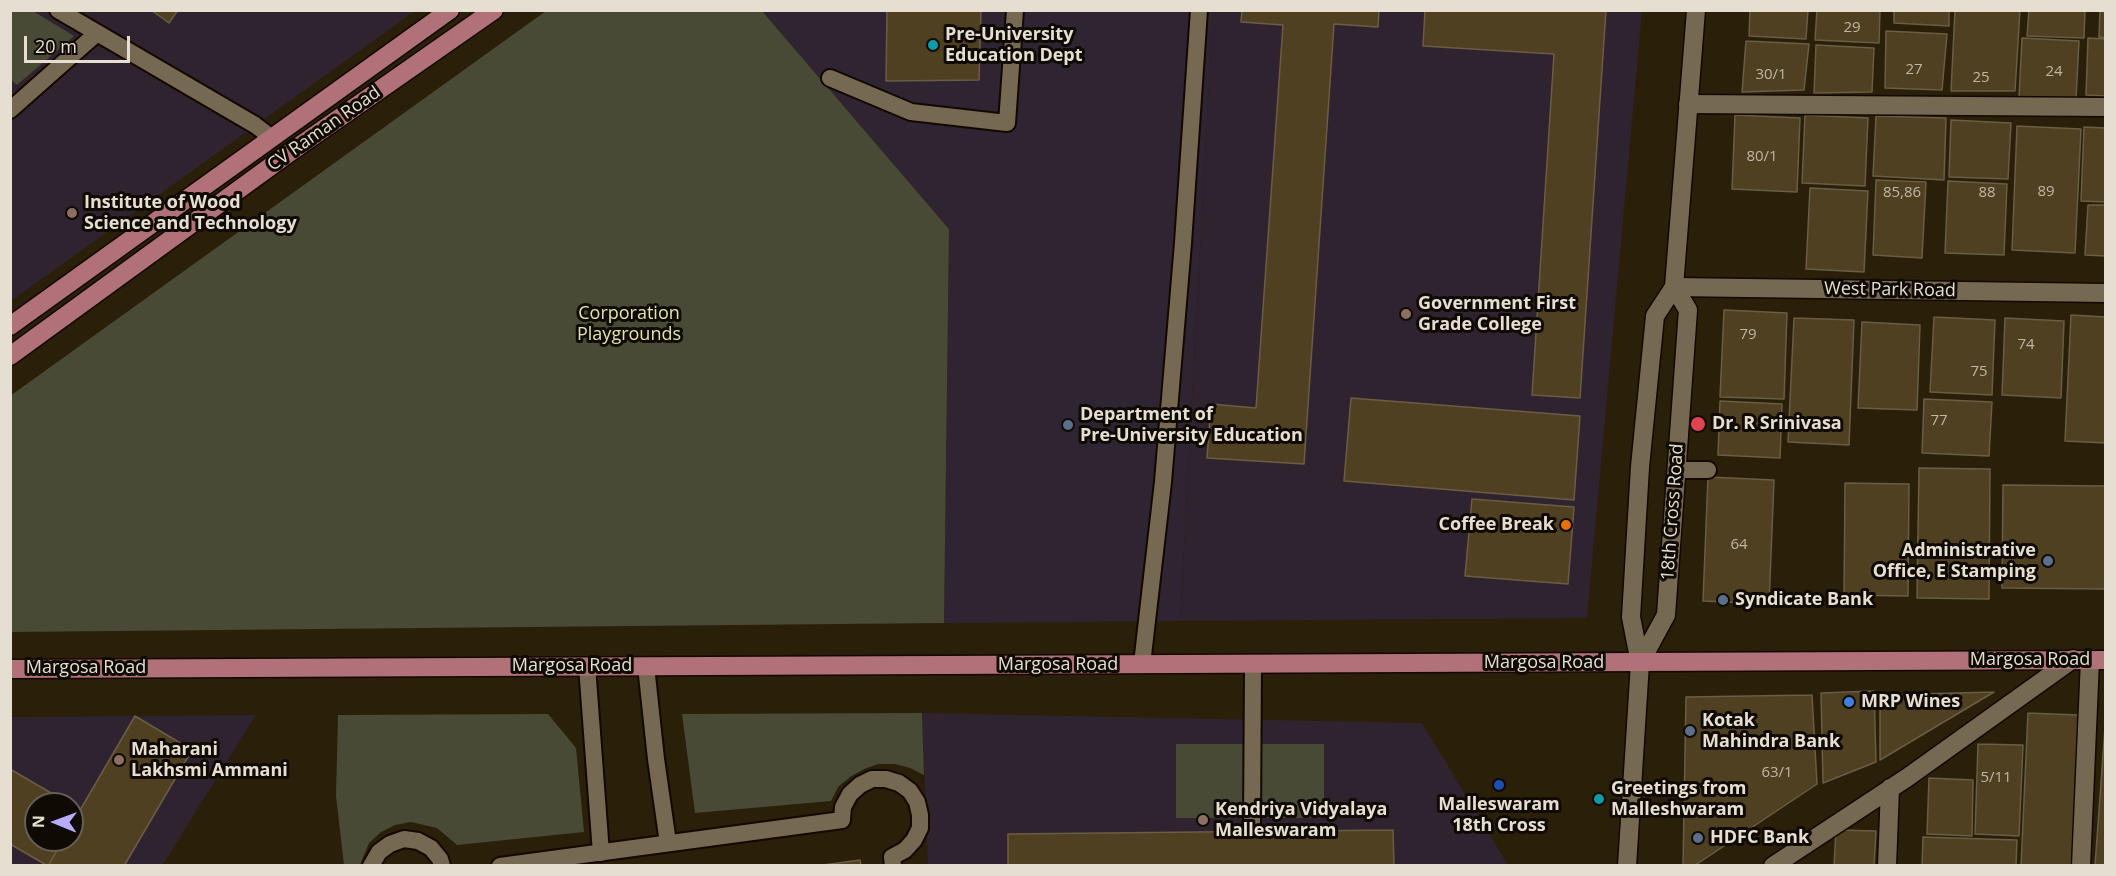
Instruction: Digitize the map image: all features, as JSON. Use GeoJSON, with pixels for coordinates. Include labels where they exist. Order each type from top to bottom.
{"type":"FeatureCollection","features":[{"type":"Feature","properties":{"kind":"main road","name":"CV Raman Road"},"geometry":{"type":"LineString","coordinates":[[10,326],[450,10]]}},
{"type":"Feature","properties":{"kind":"main road","name":"CV Raman Road"},"geometry":{"type":"LineString","coordinates":[[10,356],[289,153],[494,10]]}},
{"type":"Feature","properties":{"kind":"main road","name":"Margosa Road"},"geometry":{"type":"LineString","coordinates":[[10,669],[2089,660]]}},
{"type":"Feature","properties":{"kind":"street","name":"18th Cross Road"},"geometry":{"type":"LineString","coordinates":[[1627,866],[1640,663],[1631,617],[1640,467],[1655,316],[1674,287],[1696,10]]}},
{"type":"Feature","properties":{"kind":"street"},"geometry":{"type":"LineString","coordinates":[[1689,104],[2106,107]]}},
{"type":"Feature","properties":{"kind":"street","name":"18th Cross Road"},"geometry":{"type":"LineString","coordinates":[[1640,663],[1666,615],[1688,310],[1674,287]]}},
{"type":"Feature","properties":{"kind":"street","name":"West Park Road"},"geometry":{"type":"LineString","coordinates":[[1674,287],[2106,293]]}},
{"type":"Feature","properties":{"kind":"street"},"geometry":{"type":"LineString","coordinates":[[1773,866],[2089,660]]}},
{"type":"Feature","properties":{"kind":"street"},"geometry":{"type":"LineString","coordinates":[[2081,866],[2089,660]]}},
{"type":"Feature","properties":{"kind":"street"},"geometry":{"type":"LineString","coordinates":[[1887,866],[1890,788]]}},
{"type":"Feature","properties":{"kind":"lane"},"geometry":{"type":"LineString","coordinates":[[58,10],[255,125],[272,138]]}},
{"type":"Feature","properties":{"kind":"lane"},"geometry":{"type":"LineString","coordinates":[[830,78],[911,112],[1007,123],[1015,10]]}},
{"type":"Feature","properties":{"kind":"lane"},"geometry":{"type":"LineString","coordinates":[[1142,664],[1163,482],[1199,10]]}},
{"type":"Feature","properties":{"kind":"lane"},"geometry":{"type":"LineString","coordinates":[[12,106],[96,34]]}},
{"type":"Feature","properties":{"kind":"lane"},"geometry":{"type":"LineString","coordinates":[[1676,470],[1708,470]]}},
{"type":"Feature","properties":{"kind":"lane"},"geometry":{"type":"LineString","coordinates":[[1252,825],[1253,664]]}},
{"type":"Feature","properties":{"kind":"lane"},"geometry":{"type":"LineString","coordinates":[[586,666],[601,853]]}},
{"type":"Feature","properties":{"kind":"lane"},"geometry":{"type":"LineString","coordinates":[[646,666],[668,843]]}},
{"type":"Feature","properties":{"kind":"lane"},"geometry":{"type":"LineString","coordinates":[[500,866],[842,820],[843,807],[849,794],[872,779],[886,779],[899,783],[910,791],[917,802],[920,815],[920,828],[914,840],[905,850],[892,857],[893,866]]}},
{"type":"Feature","properties":{"kind":"lane"},"geometry":{"type":"LineString","coordinates":[[371,866],[379,852],[390,844],[404,839],[418,841],[431,848],[440,859],[442,866]]}},
{"type":"Feature","properties":{"kind":"shaded area","name":"Institute of Wood Science and Technology"},"geometry":{"type":"Polygon","coordinates":[[[11,11],[415,11],[11,301],[11,11]]]}},
{"type":"Feature","properties":{"kind":"shaded area","name":"Department of Pre-University Education"},"geometry":{"type":"Polygon","coordinates":[[[762,11],[1213,11],[1180,621],[944,623],[949,229],[762,11]]]}},
{"type":"Feature","properties":{"kind":"shaded area","name":"Government First Grade College"},"geometry":{"type":"Polygon","coordinates":[[[1213,11],[1642,11],[1587,618],[1180,621],[1213,11]]]}},
{"type":"Feature","properties":{"kind":"shaded area","name":"Kendriya Vidyalaya Malleswaram"},"geometry":{"type":"Polygon","coordinates":[[[922,713],[1422,723],[1508,865],[928,865],[922,713]]]}},
{"type":"Feature","properties":{"kind":"shaded area","name":"Maharani Lakhsmi Ammani"},"geometry":{"type":"Polygon","coordinates":[[[256,715],[162,866],[11,865],[10,717],[256,715]]]}},
{"type":"Feature","properties":{"kind":"green space"},"geometry":{"type":"Polygon","coordinates":[[[10,11],[33,11],[74,36],[17,85],[11,80],[10,11]]]}},
{"type":"Feature","properties":{"kind":"green space","name":"Corporation Playgrounds"},"geometry":{"type":"Polygon","coordinates":[[[546,11],[762,11],[949,229],[944,623],[11,632],[10,396],[546,11]]]}},
{"type":"Feature","properties":{"kind":"green space"},"geometry":{"type":"Polygon","coordinates":[[[922,713],[924,775],[895,764],[878,764],[850,777],[838,787],[831,801],[695,813],[682,714],[922,713]]]}},
{"type":"Feature","properties":{"kind":"green space"},"geometry":{"type":"Polygon","coordinates":[[[548,714],[576,748],[584,832],[457,845],[437,828],[411,822],[395,825],[381,832],[369,843],[360,865],[344,865],[336,796],[338,715],[548,714]]]}},
{"type":"Feature","properties":{"kind":"green space"},"geometry":{"type":"Polygon","coordinates":[[[1176,744],[1324,744],[1324,818],[1176,818],[1176,744]]]}},
{"type":"Feature","properties":{"kind":"building"},"geometry":{"type":"Polygon","coordinates":[[[151,10],[178,10],[169,23],[151,10]]]}},
{"type":"Feature","properties":{"kind":"building","name":"Pre-University Education Dept"},"geometry":{"type":"Polygon","coordinates":[[[887,10],[981,10],[979,80],[886,81],[887,10]]]}},
{"type":"Feature","properties":{"kind":"building"},"geometry":{"type":"Polygon","coordinates":[[[1242,10],[1379,10],[1378,27],[1334,24],[1304,464],[1207,458],[1211,404],[1256,408],[1283,25],[1241,22],[1242,10]]]}},
{"type":"Feature","properties":{"kind":"building"},"geometry":{"type":"Polygon","coordinates":[[[1425,10],[1606,10],[1580,398],[1532,395],[1554,54],[1423,46],[1425,10]]]}},
{"type":"Feature","properties":{"kind":"building"},"geometry":{"type":"Polygon","coordinates":[[[1750,10],[1808,10],[1806,39],[1749,36],[1750,10]]]}},
{"type":"Feature","properties":{"kind":"building"},"geometry":{"type":"Polygon","coordinates":[[[1817,10],[1880,10],[1879,43],[1815,40],[1817,10]]]}},
{"type":"Feature","properties":{"kind":"building"},"geometry":{"type":"Polygon","coordinates":[[[1894,10],[1949,10],[1949,26],[1894,23],[1894,10]]]}},
{"type":"Feature","properties":{"kind":"building"},"geometry":{"type":"Polygon","coordinates":[[[1955,10],[2020,10],[2015,91],[1951,91],[1955,10]]]}},
{"type":"Feature","properties":{"kind":"building"},"geometry":{"type":"Polygon","coordinates":[[[2029,10],[2085,10],[2084,38],[2027,36],[2029,10]]]}},
{"type":"Feature","properties":{"kind":"building"},"geometry":{"type":"Polygon","coordinates":[[[2100,10],[2106,10],[2106,38],[2099,37],[2100,10]]]}},
{"type":"Feature","properties":{"kind":"building"},"geometry":{"type":"Polygon","coordinates":[[[1886,31],[1947,34],[1942,90],[1885,88],[1886,31]]]}},
{"type":"Feature","properties":{"kind":"building"},"geometry":{"type":"Polygon","coordinates":[[[2022,38],[2079,41],[2076,99],[2019,97],[2022,38]]]}},
{"type":"Feature","properties":{"kind":"building"},"geometry":{"type":"Polygon","coordinates":[[[2088,38],[2106,39],[2106,96],[2086,95],[2088,38]]]}},
{"type":"Feature","properties":{"kind":"building"},"geometry":{"type":"Polygon","coordinates":[[[1746,41],[1809,44],[1804,90],[1742,92],[1746,41]]]}},
{"type":"Feature","properties":{"kind":"building"},"geometry":{"type":"Polygon","coordinates":[[[1816,45],[1874,48],[1872,92],[1814,93],[1816,45]]]}},
{"type":"Feature","properties":{"kind":"building"},"geometry":{"type":"Polygon","coordinates":[[[1735,115],[1800,118],[1797,192],[1732,189],[1735,115]]]}},
{"type":"Feature","properties":{"kind":"building"},"geometry":{"type":"Polygon","coordinates":[[[1805,115],[1868,118],[1865,186],[1802,183],[1805,115]]]}},
{"type":"Feature","properties":{"kind":"building"},"geometry":{"type":"Polygon","coordinates":[[[1876,116],[1946,118],[1944,180],[1873,176],[1876,116]]]}},
{"type":"Feature","properties":{"kind":"building"},"geometry":{"type":"Polygon","coordinates":[[[1951,120],[2011,123],[2008,179],[1949,177],[1951,120]]]}},
{"type":"Feature","properties":{"kind":"building"},"geometry":{"type":"Polygon","coordinates":[[[2017,126],[2081,129],[2075,253],[2012,250],[2017,126]]]}},
{"type":"Feature","properties":{"kind":"building"},"geometry":{"type":"Polygon","coordinates":[[[2084,127],[2106,128],[2106,202],[2081,201],[2084,127]]]}},
{"type":"Feature","properties":{"kind":"building"},"geometry":{"type":"Polygon","coordinates":[[[1876,180],[1926,182],[1922,258],[1873,255],[1876,180]]]}},
{"type":"Feature","properties":{"kind":"building"},"geometry":{"type":"Polygon","coordinates":[[[1948,181],[2007,184],[2004,255],[1945,253],[1948,181]]]}},
{"type":"Feature","properties":{"kind":"building"},"geometry":{"type":"Polygon","coordinates":[[[1810,188],[1868,191],[1864,272],[1806,269],[1810,188]]]}},
{"type":"Feature","properties":{"kind":"building"},"geometry":{"type":"Polygon","coordinates":[[[2088,205],[2106,205],[2106,256],[2085,255],[2088,205]]]}},
{"type":"Feature","properties":{"kind":"building"},"geometry":{"type":"Polygon","coordinates":[[[1724,310],[1787,313],[1784,399],[1720,397],[1724,310]]]}},
{"type":"Feature","properties":{"kind":"building"},"geometry":{"type":"Polygon","coordinates":[[[2071,315],[2106,317],[2106,443],[2065,441],[2071,315]]]}},
{"type":"Feature","properties":{"kind":"building"},"geometry":{"type":"Polygon","coordinates":[[[1934,317],[1995,320],[1992,395],[1930,392],[1934,317]]]}},
{"type":"Feature","properties":{"kind":"building"},"geometry":{"type":"Polygon","coordinates":[[[1794,318],[1854,320],[1849,445],[1788,442],[1794,318]]]}},
{"type":"Feature","properties":{"kind":"building"},"geometry":{"type":"Polygon","coordinates":[[[2005,318],[2064,321],[2061,398],[2002,395],[2005,318]]]}},
{"type":"Feature","properties":{"kind":"building"},"geometry":{"type":"Polygon","coordinates":[[[1862,322],[1920,325],[1917,410],[1858,408],[1862,322]]]}},
{"type":"Feature","properties":{"kind":"building"},"geometry":{"type":"Polygon","coordinates":[[[1351,398],[1580,416],[1574,500],[1344,481],[1351,398]]]}},
{"type":"Feature","properties":{"kind":"building"},"geometry":{"type":"Polygon","coordinates":[[[1924,399],[1992,402],[1989,456],[1922,453],[1924,399]]]}},
{"type":"Feature","properties":{"kind":"building"},"geometry":{"type":"Polygon","coordinates":[[[1720,401],[1782,404],[1780,458],[1718,455],[1720,401]]]}},
{"type":"Feature","properties":{"kind":"building"},"geometry":{"type":"Polygon","coordinates":[[[1919,468],[1990,469],[1989,599],[1917,598],[1919,468]]]}},
{"type":"Feature","properties":{"kind":"building"},"geometry":{"type":"Polygon","coordinates":[[[1708,477],[1774,480],[1769,604],[1703,601],[1708,477]]]}},
{"type":"Feature","properties":{"kind":"building"},"geometry":{"type":"Polygon","coordinates":[[[1845,483],[1909,484],[1908,596],[1844,595],[1845,483]]]}},
{"type":"Feature","properties":{"kind":"building"},"geometry":{"type":"Polygon","coordinates":[[[2003,485],[2106,486],[2106,589],[2002,588],[2003,485]]]}},
{"type":"Feature","properties":{"kind":"building"},"geometry":{"type":"Polygon","coordinates":[[[1472,499],[1574,507],[1568,584],[1465,576],[1472,499]]]}},
{"type":"Feature","properties":{"kind":"building"},"geometry":{"type":"Polygon","coordinates":[[[1874,691],[1876,762],[1823,783],[1821,693],[1874,691]]]}},
{"type":"Feature","properties":{"kind":"building"},"geometry":{"type":"Polygon","coordinates":[[[1994,692],[1880,760],[1880,695],[1994,692]]]}},
{"type":"Feature","properties":{"kind":"building"},"geometry":{"type":"Polygon","coordinates":[[[1812,695],[1817,784],[1694,866],[1683,866],[1686,697],[1812,695]]]}},
{"type":"Feature","properties":{"kind":"building"},"geometry":{"type":"Polygon","coordinates":[[[2028,713],[2078,715],[2071,866],[2021,866],[2028,713]]]}},
{"type":"Feature","properties":{"kind":"building"},"geometry":{"type":"Polygon","coordinates":[[[135,716],[192,750],[124,866],[48,866],[56,852],[84,852],[84,803],[135,716]]]}},
{"type":"Feature","properties":{"kind":"building"},"geometry":{"type":"Polygon","coordinates":[[[2105,727],[2106,866],[2095,866],[2105,727]]]}},
{"type":"Feature","properties":{"kind":"building"},"geometry":{"type":"Polygon","coordinates":[[[1978,744],[2023,745],[2019,836],[1975,834],[1978,744]]]}},
{"type":"Feature","properties":{"kind":"building"},"geometry":{"type":"Polygon","coordinates":[[[10,769],[49,792],[24,792],[24,852],[56,852],[48,866],[10,844],[10,769]]]}},
{"type":"Feature","properties":{"kind":"building"},"geometry":{"type":"Polygon","coordinates":[[[1929,778],[1973,780],[1972,836],[1927,834],[1929,778]]]}},
{"type":"Feature","properties":{"kind":"building"},"geometry":{"type":"Polygon","coordinates":[[[1393,830],[1394,866],[1008,866],[1008,834],[1393,830]]]}},
{"type":"Feature","properties":{"kind":"building"},"geometry":{"type":"Polygon","coordinates":[[[1836,830],[1876,831],[1874,866],[1834,866],[1836,830]]]}},
{"type":"Feature","properties":{"kind":"building"},"geometry":{"type":"Polygon","coordinates":[[[1923,837],[2017,840],[2016,866],[1922,866],[1923,837]]]}},
{"type":"Feature","properties":{"kind":"building"},"geometry":{"type":"Polygon","coordinates":[[[860,860],[861,866],[816,866],[860,860]]]}},
{"type":"Feature","properties":{"kind":"place","name":"Pre-University Education Dept"},"geometry":{"type":"Point","coordinates":[933,45]}},
{"type":"Feature","properties":{"kind":"place","name":"Institute of Wood Science and Technology"},"geometry":{"type":"Point","coordinates":[72,213]}},
{"type":"Feature","properties":{"kind":"place","name":"Government First Grade College"},"geometry":{"type":"Point","coordinates":[1406,314]}},
{"type":"Feature","properties":{"kind":"place","name":"Dr. R Srinivasa"},"geometry":{"type":"Point","coordinates":[1698,424]}},
{"type":"Feature","properties":{"kind":"place","name":"Department of Pre-University Education"},"geometry":{"type":"Point","coordinates":[1068,425]}},
{"type":"Feature","properties":{"kind":"place","name":"Coffee Break"},"geometry":{"type":"Point","coordinates":[1566,525]}},
{"type":"Feature","properties":{"kind":"place","name":"Administrative Office, E Stamping"},"geometry":{"type":"Point","coordinates":[2048,561]}},
{"type":"Feature","properties":{"kind":"place","name":"Syndicate Bank"},"geometry":{"type":"Point","coordinates":[1723,600]}},
{"type":"Feature","properties":{"kind":"place","name":"MRP Wines"},"geometry":{"type":"Point","coordinates":[1849,702]}},
{"type":"Feature","properties":{"kind":"place","name":"Kotak Mahindra Bank"},"geometry":{"type":"Point","coordinates":[1690,731]}},
{"type":"Feature","properties":{"kind":"place","name":"Maharani Lakhsmi Ammani"},"geometry":{"type":"Point","coordinates":[119,760]}},
{"type":"Feature","properties":{"kind":"place","name":"Malleswaram 18th Cross"},"geometry":{"type":"Point","coordinates":[1499,785]}},
{"type":"Feature","properties":{"kind":"place","name":"Greetings from Malleshwaram"},"geometry":{"type":"Point","coordinates":[1599,799]}},
{"type":"Feature","properties":{"kind":"place","name":"Kendriya Vidyalaya Malleswaram"},"geometry":{"type":"Point","coordinates":[1203,820]}},
{"type":"Feature","properties":{"kind":"place","name":"HDFC Bank"},"geometry":{"type":"Point","coordinates":[1698,838]}}]}
